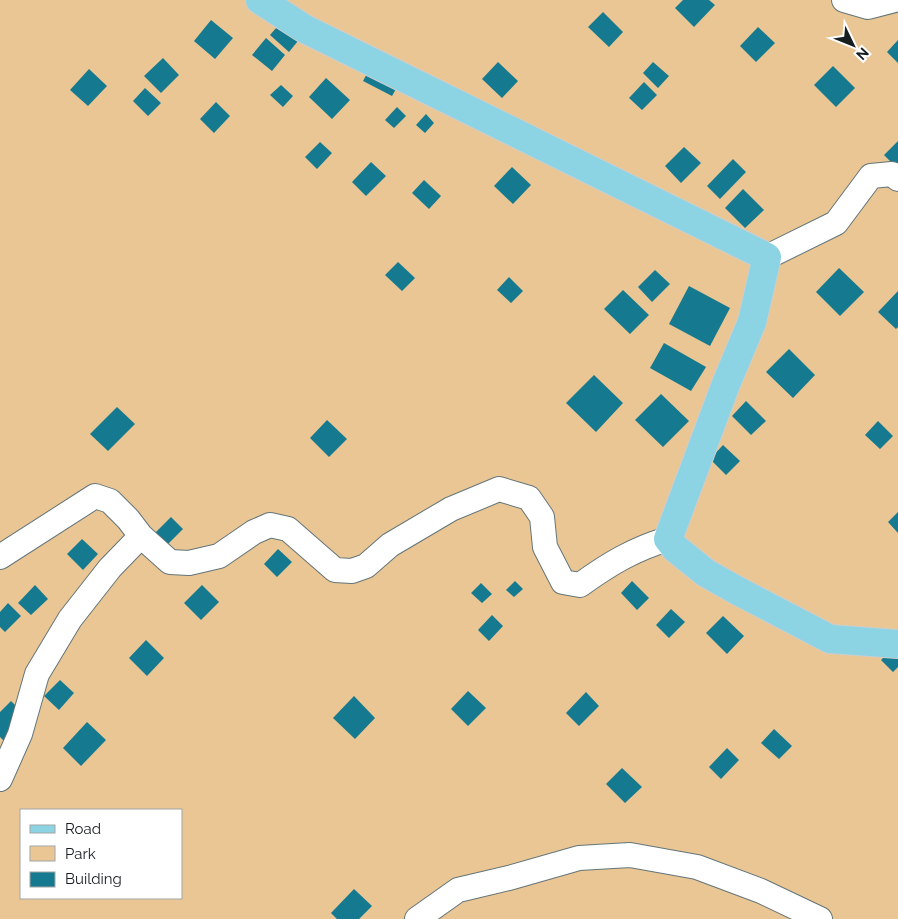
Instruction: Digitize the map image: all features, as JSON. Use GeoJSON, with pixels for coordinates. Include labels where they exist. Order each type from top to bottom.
{"type":"FeatureCollection","features":[{"type":"Feature","properties":{"kind":"main road"},"geometry":{"type":"LineString","coordinates":[[260,0],[314,33],[767,257],[752,322],[726,384],[668,540],[706,573],[830,639],[898,644]]}},
{"type":"Feature","properties":{"kind":"street"},"geometry":{"type":"LineString","coordinates":[[844,0],[868,7],[895,0]]}},
{"type":"Feature","properties":{"kind":"street"},"geometry":{"type":"LineString","coordinates":[[767,257],[836,223],[871,176],[892,174],[898,179]]}},
{"type":"Feature","properties":{"kind":"street"},"geometry":{"type":"LineString","coordinates":[[0,557],[95,496],[110,501],[128,519],[141,536],[170,562],[189,563],[219,556],[254,532],[270,525],[288,529],[335,570],[352,572],[366,566],[390,545],[443,514],[498,489],[530,498],[542,516],[545,547],[563,582],[580,585],[622,556],[649,545],[668,540]]}},
{"type":"Feature","properties":{"kind":"street"},"geometry":{"type":"LineString","coordinates":[[0,779],[20,734],[37,674],[70,619],[110,568],[141,536]]}},
{"type":"Feature","properties":{"kind":"street"},"geometry":{"type":"LineString","coordinates":[[417,919],[458,890],[580,858],[630,855],[697,867],[761,891],[820,919]]}},
{"type":"Feature","properties":{"kind":"green space"},"geometry":{"type":"Polygon","coordinates":[[[0,0],[898,0],[898,919],[0,919],[0,0]]]}},
{"type":"Feature","properties":{"kind":"building"},"geometry":{"type":"Polygon","coordinates":[[[683,0],[709,0],[715,5],[694,27],[675,8],[683,0]]]}},
{"type":"Feature","properties":{"kind":"building"},"geometry":{"type":"Polygon","coordinates":[[[603,12],[623,32],[609,47],[588,27],[603,12]]]}},
{"type":"Feature","properties":{"kind":"building"},"geometry":{"type":"Polygon","coordinates":[[[211,20],[233,38],[215,59],[194,41],[211,20]]]}},
{"type":"Feature","properties":{"kind":"building"},"geometry":{"type":"Polygon","coordinates":[[[283,20],[302,36],[289,52],[270,35],[283,20]]]}},
{"type":"Feature","properties":{"kind":"building"},"geometry":{"type":"Polygon","coordinates":[[[758,27],[775,43],[756,62],[740,46],[758,27]]]}},
{"type":"Feature","properties":{"kind":"building"},"geometry":{"type":"Polygon","coordinates":[[[266,38],[285,55],[272,71],[252,55],[266,38]]]}},
{"type":"Feature","properties":{"kind":"building"},"geometry":{"type":"Polygon","coordinates":[[[898,40],[898,63],[887,52],[898,40]]]}},
{"type":"Feature","properties":{"kind":"building"},"geometry":{"type":"Polygon","coordinates":[[[163,58],[179,75],[161,93],[144,76],[163,58]]]}},
{"type":"Feature","properties":{"kind":"building"},"geometry":{"type":"Polygon","coordinates":[[[498,62],[518,81],[502,98],[482,79],[498,62]]]}},
{"type":"Feature","properties":{"kind":"building"},"geometry":{"type":"Polygon","coordinates":[[[653,62],[669,76],[658,88],[643,73],[653,62]]]}},
{"type":"Feature","properties":{"kind":"building"},"geometry":{"type":"Polygon","coordinates":[[[371,66],[400,82],[392,96],[363,81],[371,66]]]}},
{"type":"Feature","properties":{"kind":"building"},"geometry":{"type":"Polygon","coordinates":[[[833,66],[855,88],[836,107],[814,85],[833,66]]]}},
{"type":"Feature","properties":{"kind":"building"},"geometry":{"type":"Polygon","coordinates":[[[89,69],[107,86],[88,106],[70,90],[89,69]]]}},
{"type":"Feature","properties":{"kind":"building"},"geometry":{"type":"Polygon","coordinates":[[[326,78],[350,100],[332,119],[309,97],[326,78]]]}},
{"type":"Feature","properties":{"kind":"building"},"geometry":{"type":"Polygon","coordinates":[[[644,82],[657,95],[642,110],[629,98],[644,82]]]}},
{"type":"Feature","properties":{"kind":"building"},"geometry":{"type":"Polygon","coordinates":[[[281,85],[293,96],[283,107],[270,95],[281,85]]]}},
{"type":"Feature","properties":{"kind":"building"},"geometry":{"type":"Polygon","coordinates":[[[145,88],[161,103],[148,116],[133,101],[145,88]]]}},
{"type":"Feature","properties":{"kind":"building"},"geometry":{"type":"Polygon","coordinates":[[[216,102],[230,116],[214,133],[200,119],[216,102]]]}},
{"type":"Feature","properties":{"kind":"building"},"geometry":{"type":"Polygon","coordinates":[[[397,107],[406,116],[394,128],[385,120],[397,107]]]}},
{"type":"Feature","properties":{"kind":"building"},"geometry":{"type":"Polygon","coordinates":[[[426,114],[434,123],[425,133],[416,125],[426,114]]]}},
{"type":"Feature","properties":{"kind":"building"},"geometry":{"type":"Polygon","coordinates":[[[898,141],[898,169],[884,155],[898,141]]]}},
{"type":"Feature","properties":{"kind":"building"},"geometry":{"type":"Polygon","coordinates":[[[320,142],[332,153],[317,169],[305,157],[320,142]]]}},
{"type":"Feature","properties":{"kind":"building"},"geometry":{"type":"Polygon","coordinates":[[[684,147],[701,163],[681,183],[665,166],[684,147]]]}},
{"type":"Feature","properties":{"kind":"building"},"geometry":{"type":"Polygon","coordinates":[[[733,159],[746,172],[720,199],[707,186],[733,159]]]}},
{"type":"Feature","properties":{"kind":"building"},"geometry":{"type":"Polygon","coordinates":[[[371,162],[386,176],[366,196],[352,182],[371,162]]]}},
{"type":"Feature","properties":{"kind":"building"},"geometry":{"type":"Polygon","coordinates":[[[512,167],[531,185],[513,204],[494,186],[512,167]]]}},
{"type":"Feature","properties":{"kind":"building"},"geometry":{"type":"Polygon","coordinates":[[[424,180],[441,196],[429,209],[412,193],[424,180]]]}},
{"type":"Feature","properties":{"kind":"building"},"geometry":{"type":"Polygon","coordinates":[[[743,189],[764,210],[745,228],[725,208],[743,189]]]}},
{"type":"Feature","properties":{"kind":"building"},"geometry":{"type":"Polygon","coordinates":[[[398,262],[415,278],[402,291],[385,275],[398,262]]]}},
{"type":"Feature","properties":{"kind":"building"},"geometry":{"type":"Polygon","coordinates":[[[839,268],[864,292],[840,316],[816,292],[839,268]]]}},
{"type":"Feature","properties":{"kind":"building"},"geometry":{"type":"Polygon","coordinates":[[[655,270],[670,284],[652,302],[638,287],[655,270]]]}},
{"type":"Feature","properties":{"kind":"building"},"geometry":{"type":"Polygon","coordinates":[[[509,277],[523,291],[511,303],[497,290],[509,277]]]}},
{"type":"Feature","properties":{"kind":"building"},"geometry":{"type":"Polygon","coordinates":[[[689,286],[730,308],[710,346],[669,324],[689,286]]]}},
{"type":"Feature","properties":{"kind":"building"},"geometry":{"type":"Polygon","coordinates":[[[623,290],[649,315],[630,334],[604,309],[623,290]]]}},
{"type":"Feature","properties":{"kind":"building"},"geometry":{"type":"Polygon","coordinates":[[[898,291],[898,327],[896,329],[878,312],[898,291]]]}},
{"type":"Feature","properties":{"kind":"building"},"geometry":{"type":"Polygon","coordinates":[[[664,343],[706,367],[691,391],[650,368],[664,343]]]}},
{"type":"Feature","properties":{"kind":"building"},"geometry":{"type":"Polygon","coordinates":[[[789,349],[815,375],[793,398],[766,372],[789,349]]]}},
{"type":"Feature","properties":{"kind":"building"},"geometry":{"type":"Polygon","coordinates":[[[594,375],[623,403],[596,432],[566,403],[594,375]]]}},
{"type":"Feature","properties":{"kind":"building"},"geometry":{"type":"Polygon","coordinates":[[[661,394],[689,421],[663,447],[635,420],[661,394]]]}},
{"type":"Feature","properties":{"kind":"building"},"geometry":{"type":"Polygon","coordinates":[[[746,401],[766,421],[751,435],[732,416],[746,401]]]}},
{"type":"Feature","properties":{"kind":"building"},"geometry":{"type":"Polygon","coordinates":[[[117,407],[135,424],[108,451],[90,434],[117,407]]]}},
{"type":"Feature","properties":{"kind":"building"},"geometry":{"type":"Polygon","coordinates":[[[327,420],[347,439],[329,457],[310,438],[327,420]]]}},
{"type":"Feature","properties":{"kind":"building"},"geometry":{"type":"Polygon","coordinates":[[[878,421],[893,436],[880,449],[865,435],[878,421]]]}},
{"type":"Feature","properties":{"kind":"building"},"geometry":{"type":"Polygon","coordinates":[[[723,445],[740,461],[726,475],[710,459],[723,445]]]}},
{"type":"Feature","properties":{"kind":"building"},"geometry":{"type":"Polygon","coordinates":[[[898,512],[898,533],[888,522],[898,512]]]}},
{"type":"Feature","properties":{"kind":"building"},"geometry":{"type":"Polygon","coordinates":[[[171,517],[183,529],[167,545],[155,533],[171,517]]]}},
{"type":"Feature","properties":{"kind":"building"},"geometry":{"type":"Polygon","coordinates":[[[82,539],[98,554],[83,570],[67,554],[82,539]]]}},
{"type":"Feature","properties":{"kind":"building"},"geometry":{"type":"Polygon","coordinates":[[[278,549],[292,562],[277,577],[264,564],[278,549]]]}},
{"type":"Feature","properties":{"kind":"building"},"geometry":{"type":"Polygon","coordinates":[[[515,581],[523,589],[514,597],[506,590],[515,581]]]}},
{"type":"Feature","properties":{"kind":"building"},"geometry":{"type":"Polygon","coordinates":[[[632,581],[649,598],[637,610],[621,593],[632,581]]]}},
{"type":"Feature","properties":{"kind":"building"},"geometry":{"type":"Polygon","coordinates":[[[481,583],[492,594],[482,603],[471,593],[481,583]]]}},
{"type":"Feature","properties":{"kind":"building"},"geometry":{"type":"Polygon","coordinates":[[[35,585],[48,599],[31,615],[18,603],[35,585]]]}},
{"type":"Feature","properties":{"kind":"building"},"geometry":{"type":"Polygon","coordinates":[[[202,585],[219,602],[201,620],[184,603],[202,585]]]}},
{"type":"Feature","properties":{"kind":"building"},"geometry":{"type":"Polygon","coordinates":[[[8,603],[21,616],[5,632],[0,627],[0,612],[8,603]]]}},
{"type":"Feature","properties":{"kind":"building"},"geometry":{"type":"Polygon","coordinates":[[[671,609],[685,622],[669,638],[656,625],[671,609]]]}},
{"type":"Feature","properties":{"kind":"building"},"geometry":{"type":"Polygon","coordinates":[[[492,615],[503,626],[489,641],[478,630],[492,615]]]}},
{"type":"Feature","properties":{"kind":"building"},"geometry":{"type":"Polygon","coordinates":[[[723,616],[744,636],[727,654],[706,633],[723,616]]]}},
{"type":"Feature","properties":{"kind":"building"},"geometry":{"type":"Polygon","coordinates":[[[146,640],[164,658],[147,676],[129,658],[146,640]]]}},
{"type":"Feature","properties":{"kind":"building"},"geometry":{"type":"Polygon","coordinates":[[[893,648],[898,653],[898,667],[893,672],[881,660],[893,648]]]}},
{"type":"Feature","properties":{"kind":"building"},"geometry":{"type":"Polygon","coordinates":[[[60,680],[74,693],[59,710],[44,696],[60,680]]]}},
{"type":"Feature","properties":{"kind":"building"},"geometry":{"type":"Polygon","coordinates":[[[468,691],[486,708],[468,726],[451,709],[468,691]]]}},
{"type":"Feature","properties":{"kind":"building"},"geometry":{"type":"Polygon","coordinates":[[[586,692],[599,706],[579,726],[566,713],[586,692]]]}},
{"type":"Feature","properties":{"kind":"building"},"geometry":{"type":"Polygon","coordinates":[[[354,696],[375,718],[355,739],[333,718],[354,696]]]}},
{"type":"Feature","properties":{"kind":"building"},"geometry":{"type":"Polygon","coordinates":[[[11,701],[35,725],[12,749],[0,737],[0,712],[11,701]]]}},
{"type":"Feature","properties":{"kind":"building"},"geometry":{"type":"Polygon","coordinates":[[[87,722],[106,740],[81,766],[63,748],[87,722]]]}},
{"type":"Feature","properties":{"kind":"building"},"geometry":{"type":"Polygon","coordinates":[[[774,729],[792,746],[779,759],[761,743],[774,729]]]}},
{"type":"Feature","properties":{"kind":"building"},"geometry":{"type":"Polygon","coordinates":[[[727,748],[739,760],[721,779],[709,767],[727,748]]]}},
{"type":"Feature","properties":{"kind":"building"},"geometry":{"type":"Polygon","coordinates":[[[622,768],[642,787],[625,803],[606,784],[622,768]]]}},
{"type":"Feature","properties":{"kind":"building"},"geometry":{"type":"Polygon","coordinates":[[[354,889],[372,906],[359,919],[337,919],[331,913],[354,889]]]}}]}
